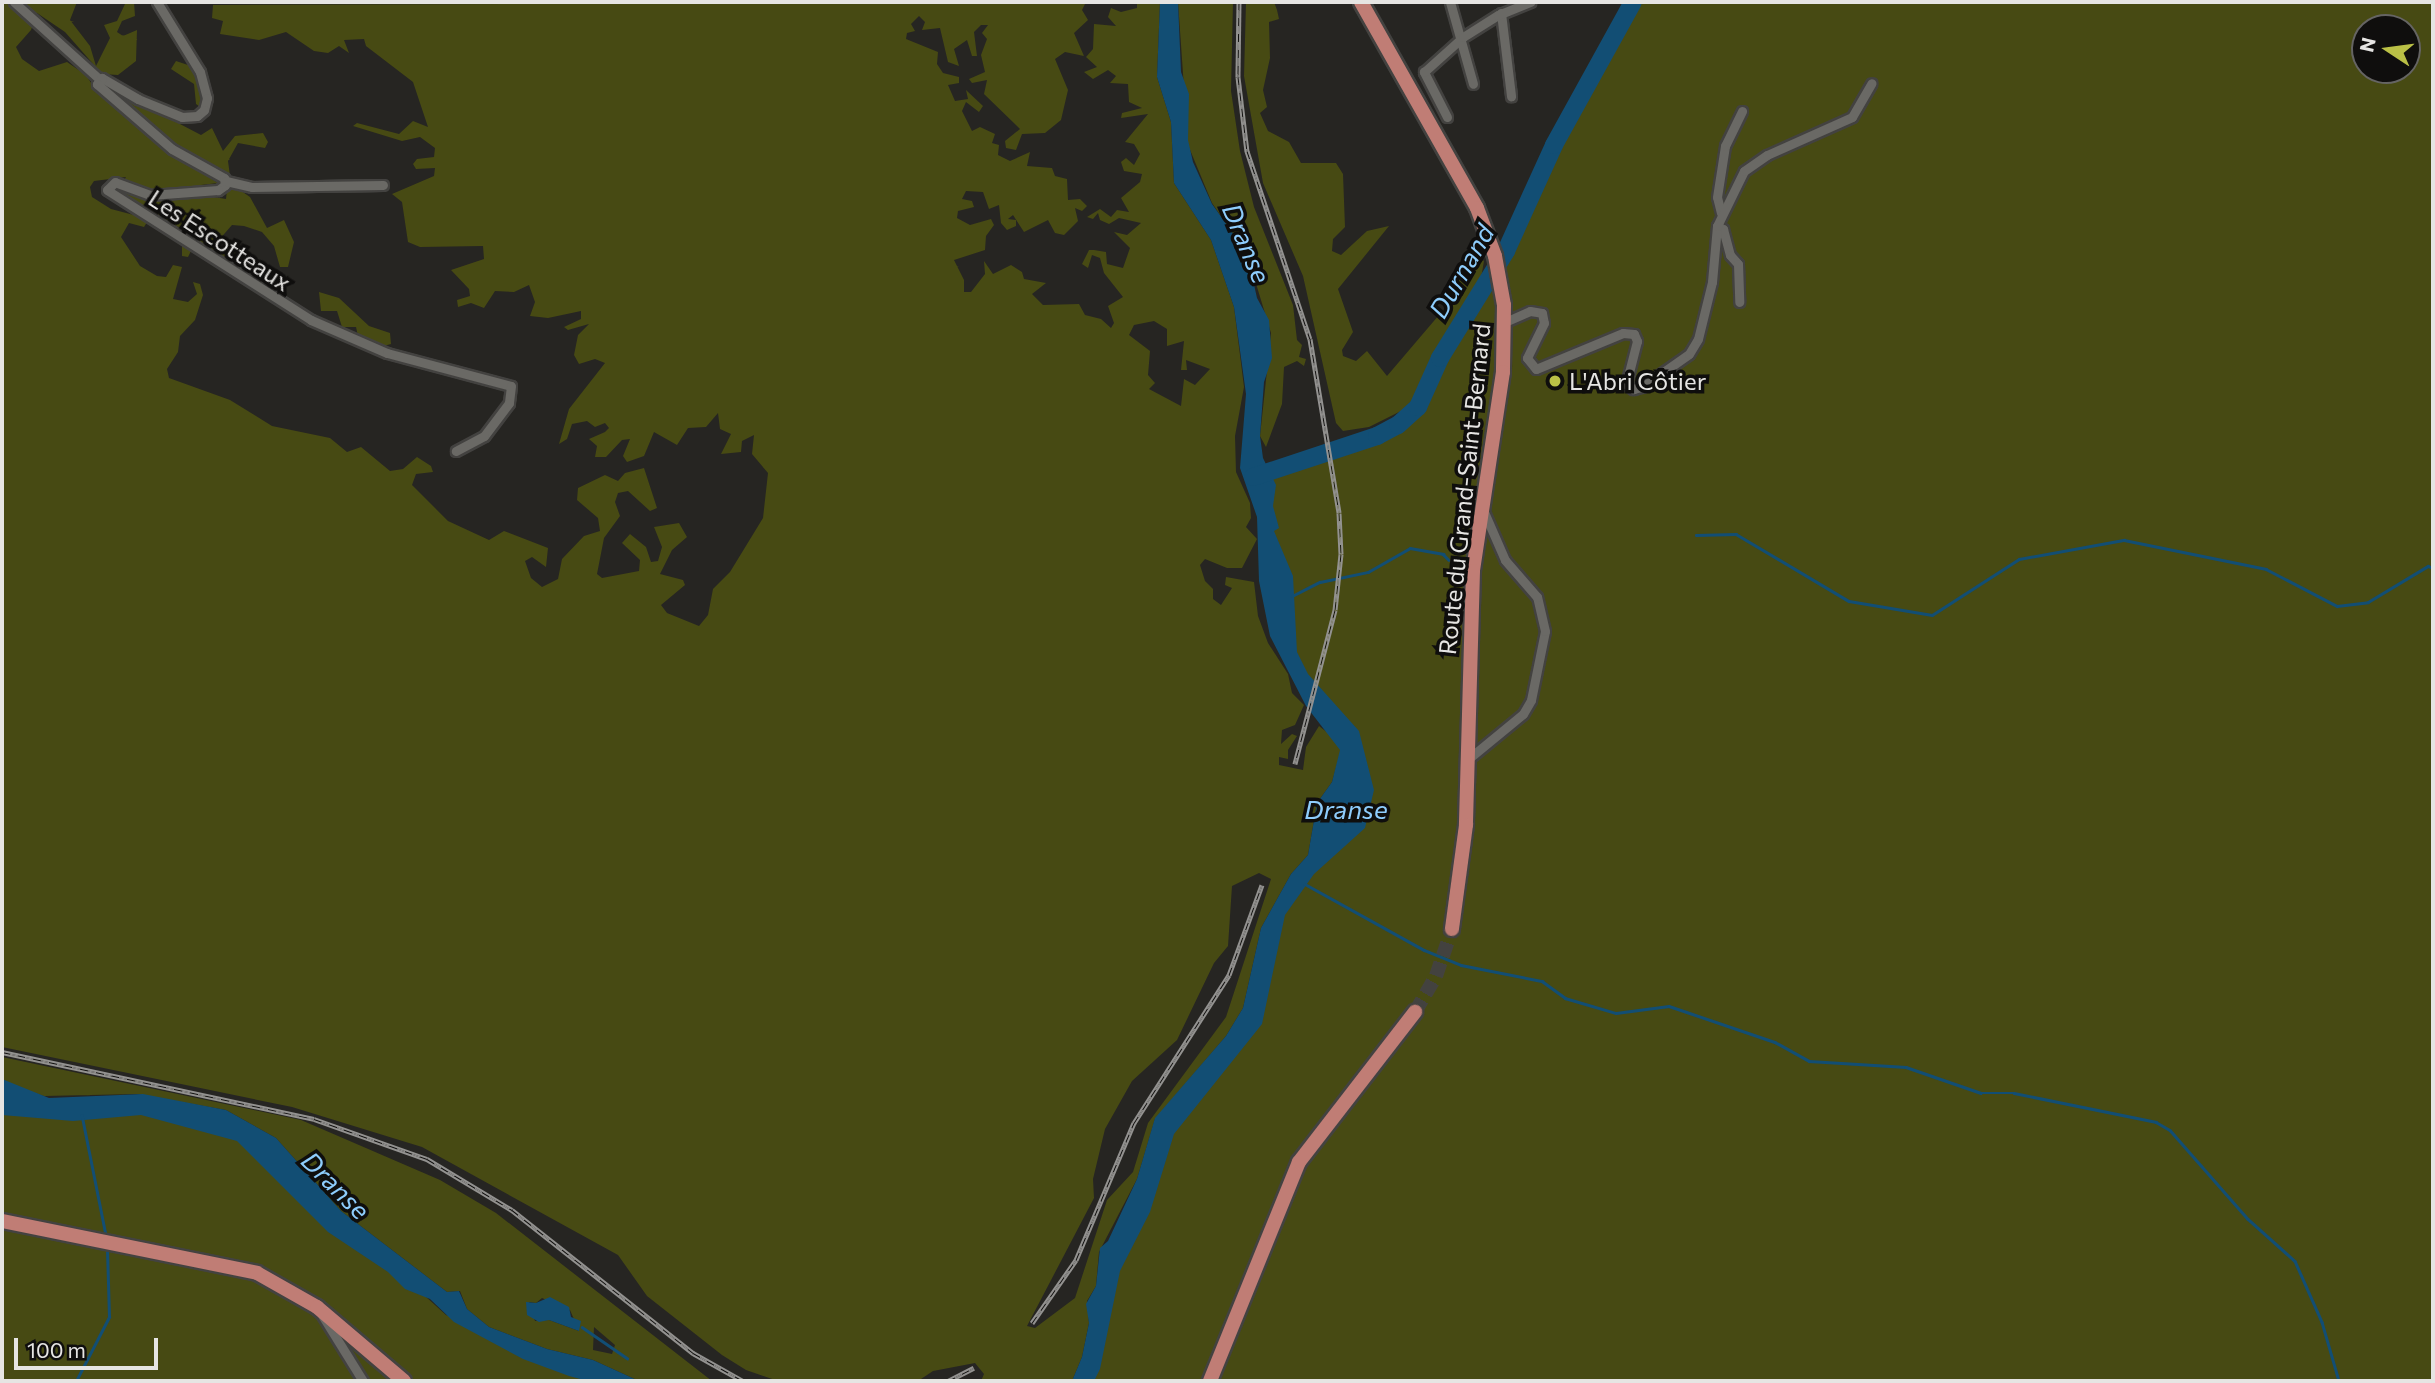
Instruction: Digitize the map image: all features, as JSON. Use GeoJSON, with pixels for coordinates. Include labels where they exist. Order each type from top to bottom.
{"type":"FeatureCollection","features":[{"type":"Feature","properties":{"kind":"main road","name":"Route du Grand-Saint-Bernard"},"geometry":{"type":"LineString","coordinates":[[1361,2],[1468,190],[1491,243],[1504,305],[1501,393],[1482,503],[1474,571],[1463,860],[1452,929]]}},
{"type":"Feature","properties":{"kind":"main road"},"geometry":{"type":"LineString","coordinates":[[1211,1380],[1265,1241],[1308,1147],[1415,1012]]}},
{"type":"Feature","properties":{"kind":"main road"},"geometry":{"type":"LineString","coordinates":[[2,1221],[245,1269],[281,1284],[317,1307],[404,1381]]}},
{"type":"Feature","properties":{"kind":"street","name":"Les Escotteaux"},"geometry":{"type":"LineString","coordinates":[[14,2],[98,78],[179,116],[192,118],[203,112],[207,98],[200,72],[158,2]]}},
{"type":"Feature","properties":{"kind":"street"},"geometry":{"type":"LineString","coordinates":[[1450,2],[1463,37],[1473,84]]}},
{"type":"Feature","properties":{"kind":"street"},"geometry":{"type":"LineString","coordinates":[[1447,117],[1424,72],[1463,37],[1500,14],[1531,2]]}},
{"type":"Feature","properties":{"kind":"street"},"geometry":{"type":"LineString","coordinates":[[1500,14],[1511,96]]}},
{"type":"Feature","properties":{"kind":"street","name":"Les Escotteaux"},"geometry":{"type":"LineString","coordinates":[[98,78],[98,85],[172,149],[226,181],[218,190],[157,195],[140,193],[123,182],[107,187],[304,316],[387,353],[511,386],[509,403],[484,436],[456,451]]}},
{"type":"Feature","properties":{"kind":"street"},"geometry":{"type":"LineString","coordinates":[[1505,322],[1530,311],[1542,313],[1543,326],[1527,358],[1536,369],[1623,333],[1634,334],[1637,341],[1626,382],[1637,389],[1689,354],[1698,339],[1712,282],[1717,226],[1721,213],[1750,165],[1852,117],[1872,83]]}},
{"type":"Feature","properties":{"kind":"street"},"geometry":{"type":"LineString","coordinates":[[1721,213],[1717,197],[1724,146],[1742,111]]}},
{"type":"Feature","properties":{"kind":"street"},"geometry":{"type":"LineString","coordinates":[[226,181],[252,187],[383,186]]}},
{"type":"Feature","properties":{"kind":"street"},"geometry":{"type":"LineString","coordinates":[[1717,226],[1723,229],[1730,255],[1738,264],[1739,302]]}},
{"type":"Feature","properties":{"kind":"street"},"geometry":{"type":"LineString","coordinates":[[1467,760],[1522,714],[1531,701],[1545,631],[1537,597],[1497,547],[1482,503]]}},
{"type":"Feature","properties":{"kind":"street"},"geometry":{"type":"LineString","coordinates":[[317,1307],[363,1381]]}},
{"type":"Feature","properties":{"kind":"shaded area"},"geometry":{"type":"Polygon","coordinates":[[[2,2],[77,2],[70,20],[90,46],[96,66],[110,38],[104,25],[117,21],[125,4],[134,2],[135,16],[122,21],[117,32],[123,36],[137,30],[136,61],[118,75],[102,74],[65,32],[37,13],[31,30],[16,47],[22,59],[39,71],[67,62],[86,75],[97,92],[115,90],[201,135],[212,128],[223,151],[235,136],[263,133],[268,142],[265,148],[238,143],[228,161],[230,176],[210,169],[207,176],[218,183],[201,185],[201,195],[226,199],[227,189],[237,188],[250,197],[267,228],[284,220],[294,242],[288,267],[280,267],[274,246],[262,232],[244,226],[232,225],[218,241],[220,249],[238,249],[237,258],[219,256],[196,241],[188,257],[182,256],[182,229],[117,192],[126,177],[94,181],[90,187],[92,197],[111,209],[149,219],[144,227],[129,223],[121,237],[140,266],[157,276],[166,277],[173,265],[182,267],[173,299],[188,302],[197,294],[193,282],[200,284],[203,295],[195,320],[180,336],[178,352],[167,369],[169,378],[230,400],[272,426],[330,438],[347,452],[361,447],[390,471],[403,469],[417,457],[431,466],[433,472],[416,474],[412,485],[448,521],[489,540],[504,531],[548,548],[546,567],[532,557],[525,561],[531,578],[542,587],[558,579],[562,559],[584,536],[600,531],[598,518],[577,500],[578,488],[605,475],[618,481],[625,473],[644,468],[657,508],[650,511],[628,491],[618,493],[615,502],[620,516],[604,538],[597,574],[602,578],[639,571],[640,560],[622,543],[630,534],[646,547],[651,562],[658,561],[662,547],[654,527],[679,523],[687,537],[672,550],[660,574],[683,580],[685,585],[661,605],[667,613],[699,626],[708,615],[713,589],[730,572],[763,518],[768,473],[752,454],[754,435],[742,441],[741,452],[721,454],[731,434],[720,429],[718,413],[706,427],[688,428],[677,445],[654,432],[644,456],[627,462],[623,456],[630,439],[622,440],[606,457],[595,457],[597,446],[589,439],[609,428],[605,423],[595,427],[587,421],[572,424],[567,439],[559,444],[569,409],[605,363],[595,359],[579,364],[574,355],[578,335],[589,324],[568,330],[564,327],[581,319],[581,311],[548,318],[530,316],[535,302],[529,285],[514,292],[495,291],[484,308],[471,303],[458,307],[457,300],[470,296],[469,289],[451,270],[484,259],[483,246],[420,247],[408,242],[402,202],[392,194],[434,176],[435,168],[416,169],[413,164],[417,159],[434,157],[435,148],[420,137],[402,141],[353,126],[357,123],[399,134],[413,121],[428,127],[413,82],[366,46],[364,39],[344,40],[349,53],[339,46],[328,53],[314,51],[286,32],[259,40],[220,34],[223,21],[212,18],[213,5],[1086,2],[1082,10],[1088,20],[1074,33],[1084,56],[1065,52],[1055,59],[1068,90],[1061,120],[1045,133],[1022,134],[1016,150],[1006,148],[1005,141],[1020,129],[984,94],[987,80],[972,83],[969,79],[985,72],[981,55],[987,39],[982,33],[988,25],[981,25],[974,32],[977,56],[972,56],[967,40],[954,49],[959,66],[948,62],[940,28],[922,30],[925,22],[919,16],[911,24],[915,31],[907,33],[906,39],[938,52],[937,64],[943,73],[959,77],[959,83],[948,85],[955,101],[968,99],[966,90],[983,106],[979,112],[966,102],[962,111],[972,131],[980,127],[995,134],[992,143],[999,145],[998,155],[1010,161],[1030,152],[1027,166],[1052,168],[1055,176],[1067,179],[1068,200],[1080,199],[1087,206],[1082,211],[1075,208],[1078,221],[1064,235],[1055,233],[1048,220],[1024,232],[1013,215],[1008,219],[1016,220],[1016,226],[1007,230],[1001,223],[999,205],[989,209],[983,192],[966,191],[962,199],[972,201],[974,207],[958,211],[957,218],[970,225],[991,219],[994,225],[986,236],[985,250],[954,260],[964,280],[964,292],[971,292],[985,274],[984,261],[993,274],[1011,265],[1022,272],[1024,279],[1046,283],[1032,294],[1043,305],[1079,304],[1085,315],[1101,319],[1111,328],[1114,323],[1108,306],[1123,297],[1104,273],[1100,258],[1092,255],[1088,268],[1082,264],[1089,250],[1094,250],[1106,252],[1107,264],[1123,268],[1130,248],[1114,232],[1127,235],[1141,223],[1119,218],[1109,224],[1100,220],[1098,213],[1093,219],[1087,217],[1100,209],[1111,217],[1117,210],[1129,212],[1121,198],[1140,182],[1142,174],[1124,171],[1121,162],[1126,158],[1134,165],[1140,154],[1134,144],[1125,142],[1148,114],[1121,118],[1122,113],[1142,108],[1129,102],[1128,84],[1110,83],[1116,76],[1108,70],[1093,79],[1084,72],[1097,67],[1086,57],[1093,49],[1094,24],[1116,26],[1108,17],[1111,8],[1121,12],[1137,8],[1137,2],[1160,2],[1157,77],[1171,122],[1174,183],[1211,240],[1234,307],[1244,387],[1235,436],[1236,472],[1250,503],[1251,518],[1246,527],[1257,539],[1242,568],[1227,568],[1205,559],[1200,565],[1205,581],[1213,589],[1213,599],[1221,605],[1232,588],[1225,585],[1226,577],[1254,582],[1258,616],[1268,643],[1288,674],[1292,693],[1304,705],[1295,725],[1282,730],[1281,744],[1292,734],[1297,736],[1288,750],[1288,759],[1279,757],[1279,765],[1303,770],[1306,747],[1319,726],[1337,740],[1341,750],[1332,782],[1317,803],[1308,855],[1291,874],[1261,928],[1243,1008],[1226,1036],[1155,1119],[1137,1179],[1099,1252],[1096,1286],[1087,1301],[1089,1323],[1082,1357],[1072,1381],[981,1381],[984,1374],[975,1363],[933,1371],[918,1381],[778,1381],[746,1370],[722,1355],[647,1296],[618,1255],[422,1147],[292,1107],[2,1047],[2,2]],[[1154,321],[1134,325],[1129,335],[1150,351],[1148,375],[1155,383],[1149,389],[1181,406],[1184,379],[1195,385],[1210,369],[1186,360],[1187,370],[1181,370],[1184,341],[1167,346],[1167,329],[1154,321]],[[1259,873],[1232,886],[1228,946],[1214,963],[1177,1040],[1132,1081],[1105,1129],[1093,1179],[1094,1198],[1027,1326],[1035,1328],[1075,1298],[1107,1200],[1133,1172],[1148,1123],[1226,1017],[1271,879],[1259,873]]]}},
{"type":"Feature","properties":{"kind":"shaded area"},"geometry":{"type":"Polygon","coordinates":[[[1178,2],[1233,2],[1231,91],[1240,151],[1254,207],[1293,305],[1297,340],[1302,345],[1299,357],[1306,359],[1304,366],[1297,361],[1284,367],[1282,404],[1266,447],[1260,436],[1271,333],[1247,254],[1212,203],[1188,145],[1178,2]]]}},
{"type":"Feature","properties":{"kind":"shaded area"},"geometry":{"type":"Polygon","coordinates":[[[1246,2],[1274,2],[1279,19],[1269,22],[1270,58],[1263,90],[1267,107],[1260,113],[1268,131],[1289,142],[1301,163],[1336,163],[1343,174],[1345,227],[1333,239],[1332,251],[1341,255],[1367,231],[1389,226],[1338,289],[1353,332],[1342,350],[1343,356],[1356,361],[1367,351],[1387,376],[1439,315],[1456,303],[1450,282],[1462,277],[1469,259],[1478,256],[1484,261],[1479,290],[1448,330],[1415,398],[1401,411],[1369,427],[1343,431],[1336,423],[1303,276],[1263,183],[1244,76],[1246,2]]]}},
{"type":"Feature","properties":{"kind":"shaded area"},"geometry":{"type":"Polygon","coordinates":[[[1631,2],[2433,2],[2433,1381],[1073,1381],[1097,1347],[1105,1260],[1170,1128],[1255,1027],[1278,922],[1358,782],[1288,648],[1258,483],[1277,461],[1381,436],[1421,405],[1459,319],[1491,283],[1534,200],[1544,165],[1581,88],[1601,69],[1631,2]]]}},
{"type":"Feature","properties":{"kind":"shaded area"},"geometry":{"type":"Polygon","coordinates":[[[176,61],[194,67],[204,88],[203,109],[196,104],[194,84],[171,69],[176,61]]]}},
{"type":"Feature","properties":{"kind":"shaded area"},"geometry":{"type":"Polygon","coordinates":[[[319,292],[339,298],[369,326],[390,333],[391,344],[380,347],[358,336],[356,327],[342,327],[337,311],[321,311],[319,292]]]}},
{"type":"Feature","properties":{"kind":"shaded area"},"geometry":{"type":"Polygon","coordinates":[[[2,1057],[301,1120],[440,1180],[496,1213],[712,1381],[639,1381],[593,1360],[547,1349],[489,1327],[467,1309],[460,1291],[447,1292],[341,1211],[276,1138],[226,1110],[137,1094],[44,1096],[2,1083],[2,1057]],[[542,1298],[536,1303],[529,1302],[535,1321],[549,1320],[579,1331],[570,1310],[542,1298]],[[594,1327],[593,1350],[612,1354],[615,1345],[594,1327]]]}},
{"type":"Feature","properties":{"kind":"shaded area"},"geometry":{"type":"Polygon","coordinates":[[[2,1096],[213,1119],[287,1171],[446,1315],[619,1381],[2,1381],[2,1096]]]}},
{"type":"Feature","properties":{"kind":"water","name":"Dranse"},"geometry":{"type":"Polygon","coordinates":[[[1160,2],[1178,2],[1181,72],[1189,94],[1188,140],[1193,162],[1212,204],[1247,253],[1257,298],[1269,320],[1272,358],[1264,382],[1260,436],[1263,458],[1276,485],[1273,506],[1279,528],[1274,531],[1293,576],[1297,652],[1308,674],[1359,731],[1374,790],[1365,828],[1314,874],[1285,915],[1262,1024],[1174,1134],[1150,1212],[1120,1271],[1100,1369],[1094,1381],[1072,1381],[1082,1357],[1089,1323],[1086,1304],[1096,1286],[1100,1248],[1108,1241],[1137,1179],[1155,1118],[1226,1036],[1243,1008],[1261,928],[1291,874],[1308,855],[1317,803],[1332,782],[1340,750],[1306,706],[1270,636],[1259,581],[1257,517],[1240,468],[1246,394],[1234,307],[1211,240],[1174,183],[1171,122],[1157,77],[1160,2]]]}},
{"type":"Feature","properties":{"kind":"water","name":"Dranse"},"geometry":{"type":"Polygon","coordinates":[[[2,1079],[49,1098],[143,1094],[226,1110],[276,1138],[341,1211],[447,1292],[459,1291],[467,1309],[489,1327],[547,1349],[593,1360],[639,1381],[588,1381],[569,1376],[523,1359],[454,1322],[430,1299],[405,1289],[388,1272],[328,1232],[237,1141],[141,1115],[73,1121],[2,1115],[2,1079]]]}},
{"type":"Feature","properties":{"kind":"water"},"geometry":{"type":"Polygon","coordinates":[[[550,1297],[569,1307],[571,1317],[581,1321],[579,1331],[549,1320],[539,1322],[527,1315],[526,1302],[536,1303],[550,1297]]]}},
{"type":"Feature","properties":{"kind":"waterway","name":"Durnand"},"geometry":{"type":"LineString","coordinates":[[1253,477],[1377,436],[1398,425],[1418,407],[1440,358],[1506,251],[1554,145],[1633,2]]}},
{"type":"Feature","properties":{"kind":"waterway"},"geometry":{"type":"LineString","coordinates":[[1696,535],[1736,534],[1849,601],[1932,615],[2019,559],[2124,540],[2266,569],[2337,606],[2368,602],[2428,566],[2433,568]]}},
{"type":"Feature","properties":{"kind":"waterway"},"geometry":{"type":"LineString","coordinates":[[1292,596],[1320,582],[1368,572],[1410,548],[1443,554],[1449,560]]}},
{"type":"Feature","properties":{"kind":"waterway"},"geometry":{"type":"LineString","coordinates":[[1305,884],[1424,950],[1461,965],[1542,981],[1565,998],[1616,1013],[1669,1006],[1775,1042],[1809,1061],[1906,1067],[1981,1093],[2014,1093],[2156,1122],[2170,1130],[2248,1219],[2295,1261],[2322,1322],[2339,1381]]}},
{"type":"Feature","properties":{"kind":"waterway"},"geometry":{"type":"LineString","coordinates":[[82,1115],[106,1235]]}},
{"type":"Feature","properties":{"kind":"waterway"},"geometry":{"type":"LineString","coordinates":[[76,1381],[109,1317],[107,1249]]}},
{"type":"Feature","properties":{"kind":"waterway"},"geometry":{"type":"LineString","coordinates":[[582,1327],[627,1358]]}},
{"type":"Feature","properties":{"kind":"tunnel"},"geometry":{"type":"LineString","coordinates":[[1415,1012],[1436,976],[1452,929]]}},
{"type":"Feature","properties":{"kind":"railway"},"geometry":{"type":"LineString","coordinates":[[1239,2],[1238,77],[1247,151],[1310,339],[1339,513],[1341,554],[1335,610],[1295,764]]}},
{"type":"Feature","properties":{"kind":"railway"},"geometry":{"type":"LineString","coordinates":[[1032,1323],[1076,1260],[1134,1123],[1229,975],[1262,885]]}},
{"type":"Feature","properties":{"kind":"railway"},"geometry":{"type":"LineString","coordinates":[[2,1052],[314,1119],[427,1159],[512,1210],[693,1353],[743,1381]]}},
{"type":"Feature","properties":{"kind":"railway"},"geometry":{"type":"LineString","coordinates":[[948,1381],[974,1368]]}},
{"type":"Feature","properties":{"kind":"place","name":"L'Abri Côtier"},"geometry":{"type":"Point","coordinates":[1555,381]}}]}
